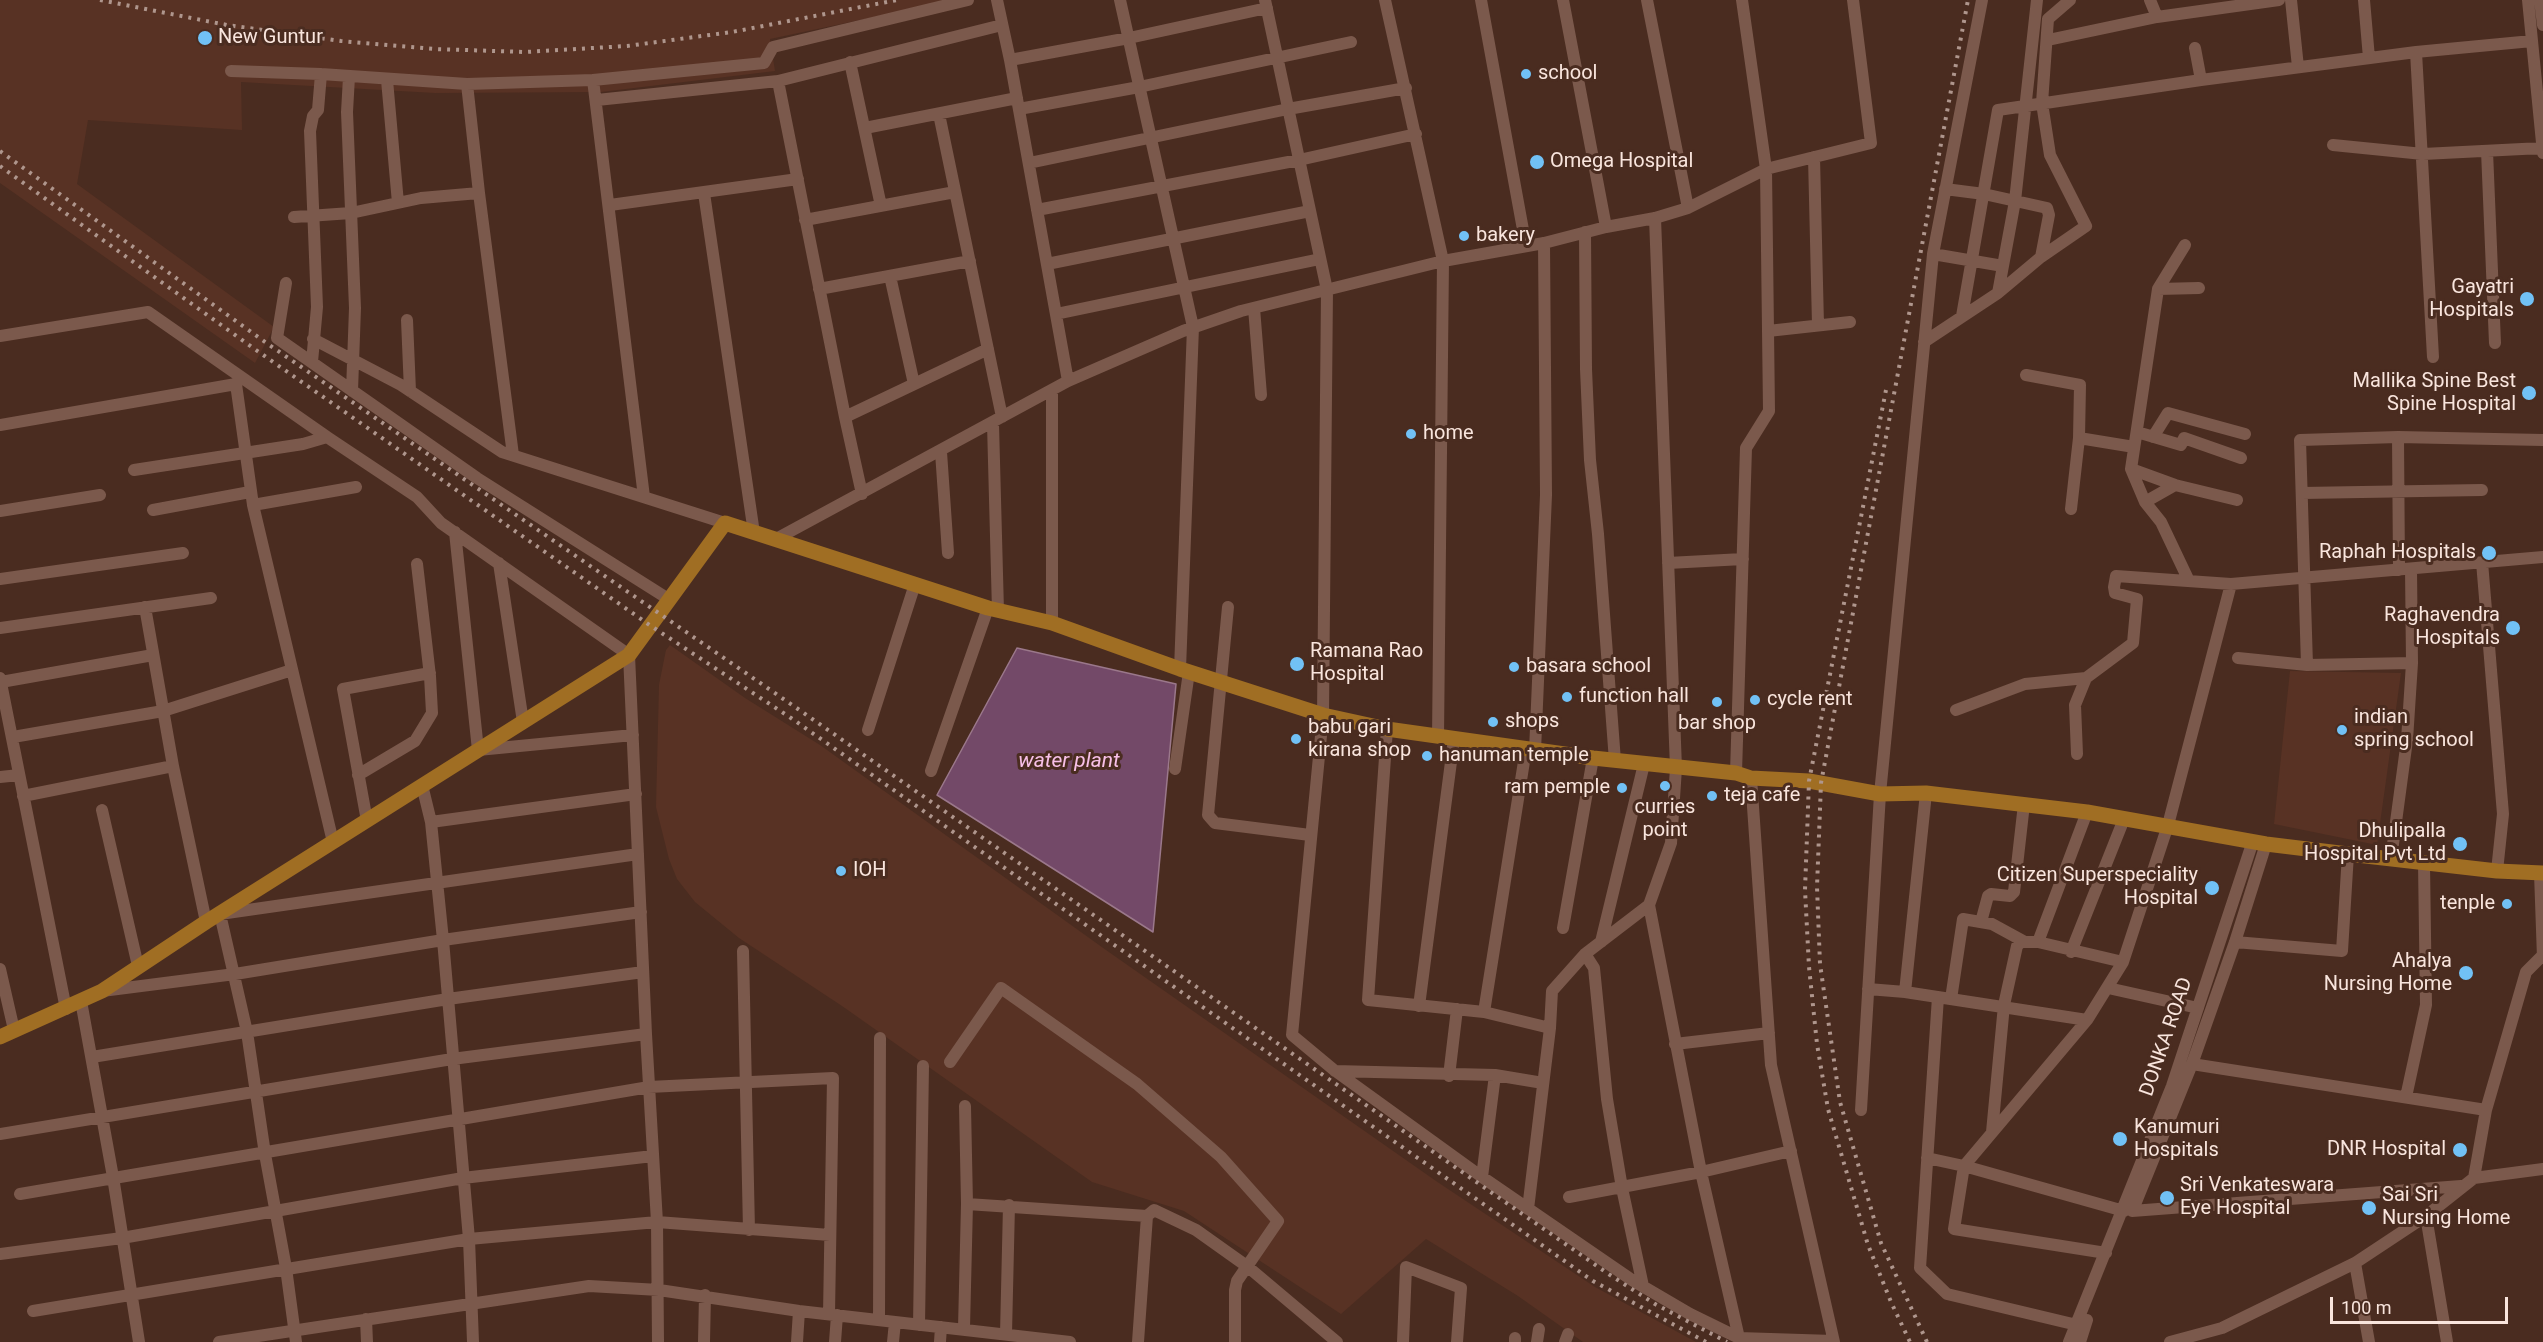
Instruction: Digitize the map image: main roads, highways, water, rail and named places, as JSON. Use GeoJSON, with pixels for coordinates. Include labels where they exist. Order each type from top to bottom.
{"type":"FeatureCollection","features":[{"type":"Feature","properties":{"kind":"main road"},"geometry":{"type":"LineString","coordinates":[[7,1033],[66,1009],[102,991],[206,922],[629,655],[725,523],[993,609],[1052,623],[1184,671],[1323,716],[1387,729],[1615,761],[1736,773],[1751,778],[1809,781],[1880,794],[1926,793],[2086,812],[2259,842],[2348,854],[2497,871],[2541,873]]}},
{"type":"Feature","properties":{"kind":"water","name":"water plant"},"geometry":{"type":"Polygon","coordinates":[[[1017,648],[1176,684],[1153,932],[937,795],[1017,648]]]}},
{"type":"Feature","properties":{"kind":"railway"},"geometry":{"type":"LineString","coordinates":[[100,0],[227,25],[341,41],[434,49],[525,52],[627,46],[732,32],[897,0]]}},
{"type":"Feature","properties":{"kind":"railway"},"geometry":{"type":"LineString","coordinates":[[1927,1342],[1881,1243],[1840,1102],[1820,964],[1817,887],[1821,783],[1968,0]]}},
{"type":"Feature","properties":{"kind":"railway"},"geometry":{"type":"LineString","coordinates":[[0,151],[265,342],[798,709],[1607,1273],[1655,1304],[1727,1342]]}},
{"type":"Feature","properties":{"kind":"railway"},"geometry":{"type":"LineString","coordinates":[[0,166],[256,350],[651,626],[791,718],[1593,1281],[1706,1342]]}},
{"type":"Feature","properties":{"kind":"railway"},"geometry":{"type":"LineString","coordinates":[[1886,390],[1809,781],[1805,890],[1809,967],[1817,1044],[1828,1109],[1868,1245],[1910,1342]]}},
{"type":"Feature","properties":{"kind":"place","name":"New Guntur"},"geometry":{"type":"Point","coordinates":[205,38]}},
{"type":"Feature","properties":{"kind":"place","name":"school"},"geometry":{"type":"Point","coordinates":[1526,74]}},
{"type":"Feature","properties":{"kind":"place","name":"Omega Hospital"},"geometry":{"type":"Point","coordinates":[1537,162]}},
{"type":"Feature","properties":{"kind":"place","name":"bakery"},"geometry":{"type":"Point","coordinates":[1464,236]}},
{"type":"Feature","properties":{"kind":"place","name":"Gayatri Hospitals"},"geometry":{"type":"Point","coordinates":[2527,299]}},
{"type":"Feature","properties":{"kind":"place","name":"Mallika Spine Best Spine Hospital"},"geometry":{"type":"Point","coordinates":[2529,393]}},
{"type":"Feature","properties":{"kind":"place","name":"home"},"geometry":{"type":"Point","coordinates":[1411,434]}},
{"type":"Feature","properties":{"kind":"place","name":"Raphah Hospitals"},"geometry":{"type":"Point","coordinates":[2489,553]}},
{"type":"Feature","properties":{"kind":"place","name":"Raghavendra Hospitals"},"geometry":{"type":"Point","coordinates":[2513,628]}},
{"type":"Feature","properties":{"kind":"place","name":"Ramana Rao Hospital"},"geometry":{"type":"Point","coordinates":[1297,664]}},
{"type":"Feature","properties":{"kind":"place","name":"basara school"},"geometry":{"type":"Point","coordinates":[1514,667]}},
{"type":"Feature","properties":{"kind":"place","name":"function hall"},"geometry":{"type":"Point","coordinates":[1567,697]}},
{"type":"Feature","properties":{"kind":"place","name":"cycle rent"},"geometry":{"type":"Point","coordinates":[1755,700]}},
{"type":"Feature","properties":{"kind":"place","name":"bar shop"},"geometry":{"type":"Point","coordinates":[1717,702]}},
{"type":"Feature","properties":{"kind":"place","name":"shops"},"geometry":{"type":"Point","coordinates":[1493,722]}},
{"type":"Feature","properties":{"kind":"place","name":"indian spring school"},"geometry":{"type":"Point","coordinates":[2342,730]}},
{"type":"Feature","properties":{"kind":"place","name":"babu gari kirana shop"},"geometry":{"type":"Point","coordinates":[1296,739]}},
{"type":"Feature","properties":{"kind":"place","name":"hanuman temple"},"geometry":{"type":"Point","coordinates":[1427,756]}},
{"type":"Feature","properties":{"kind":"place","name":"curries point"},"geometry":{"type":"Point","coordinates":[1665,786]}},
{"type":"Feature","properties":{"kind":"place","name":"ram pemple"},"geometry":{"type":"Point","coordinates":[1622,788]}},
{"type":"Feature","properties":{"kind":"place","name":"teja cafe"},"geometry":{"type":"Point","coordinates":[1712,796]}},
{"type":"Feature","properties":{"kind":"place","name":"Dhulipalla Hospital Pvt Ltd"},"geometry":{"type":"Point","coordinates":[2460,844]}},
{"type":"Feature","properties":{"kind":"place","name":"IOH"},"geometry":{"type":"Point","coordinates":[841,871]}},
{"type":"Feature","properties":{"kind":"place","name":"Citizen Superspeciality Hospital"},"geometry":{"type":"Point","coordinates":[2212,888]}},
{"type":"Feature","properties":{"kind":"place","name":"tenple"},"geometry":{"type":"Point","coordinates":[2507,904]}},
{"type":"Feature","properties":{"kind":"place","name":"Ahalya Nursing Home"},"geometry":{"type":"Point","coordinates":[2466,973]}},
{"type":"Feature","properties":{"kind":"place","name":"Kanumuri Hospitals"},"geometry":{"type":"Point","coordinates":[2120,1139]}},
{"type":"Feature","properties":{"kind":"place","name":"DNR Hospital"},"geometry":{"type":"Point","coordinates":[2460,1150]}},
{"type":"Feature","properties":{"kind":"place","name":"Sri Venkateswara Eye Hospital"},"geometry":{"type":"Point","coordinates":[2167,1198]}},
{"type":"Feature","properties":{"kind":"place","name":"Sai Sri Nursing Home"},"geometry":{"type":"Point","coordinates":[2369,1208]}}]}
